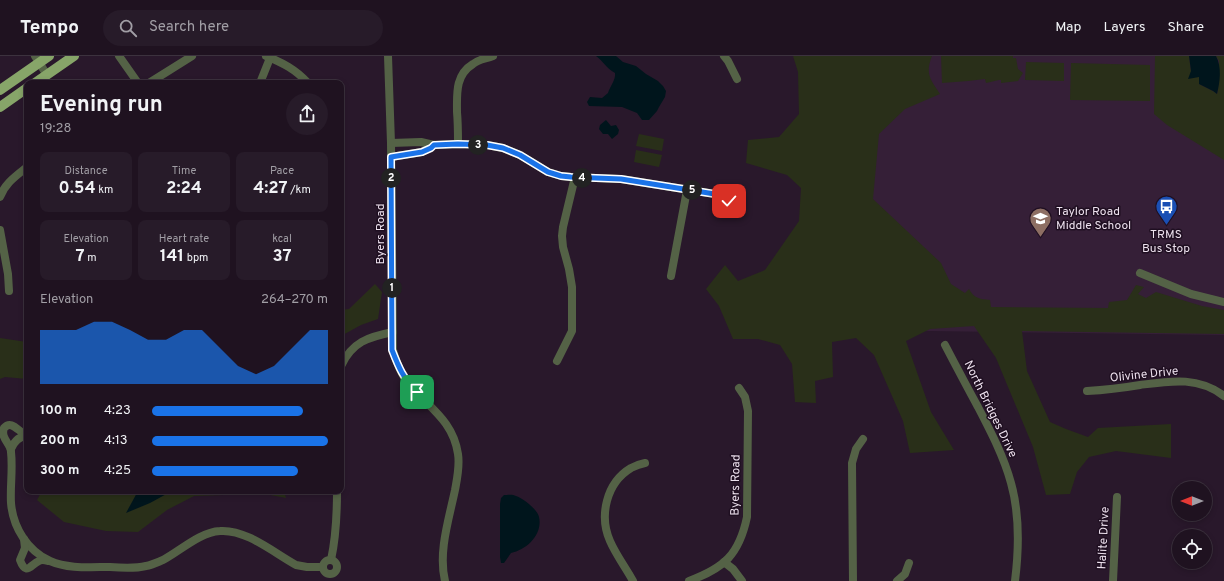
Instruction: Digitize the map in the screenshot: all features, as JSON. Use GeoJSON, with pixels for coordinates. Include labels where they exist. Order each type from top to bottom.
{"type":"FeatureCollection","features":[{"type":"Feature","properties":{"kind":"main road"},"geometry":{"type":"LineString","coordinates":[[0,90],[37,59],[48,56]]}},
{"type":"Feature","properties":{"kind":"main road"},"geometry":{"type":"LineString","coordinates":[[40,80],[74,56]]}},
{"type":"Feature","properties":{"kind":"main road"},"geometry":{"type":"LineString","coordinates":[[0,107],[24,90]]}},
{"type":"Feature","properties":{"kind":"street"},"geometry":{"type":"LineString","coordinates":[[119,56],[136,80]]}},
{"type":"Feature","properties":{"kind":"street"},"geometry":{"type":"LineString","coordinates":[[154,80],[192,56]]}},
{"type":"Feature","properties":{"kind":"street","name":"Byers Road"},"geometry":{"type":"LineString","coordinates":[[388,56],[391,143],[392,350],[399,368],[408,382],[441,416],[449,427],[455,440],[458,455],[458,475],[442,555],[445,581]]}},
{"type":"Feature","properties":{"kind":"street"},"geometry":{"type":"LineString","coordinates":[[458,144],[457,93],[460,79],[465,70],[472,64],[479,60],[493,56]]}},
{"type":"Feature","properties":{"kind":"street"},"geometry":{"type":"LineString","coordinates":[[724,56],[737,79]]}},
{"type":"Feature","properties":{"kind":"street"},"geometry":{"type":"LineString","coordinates":[[261,80],[268,57],[281,62],[305,80]]}},
{"type":"Feature","properties":{"kind":"street"},"geometry":{"type":"LineString","coordinates":[[37,59],[47,75]]}},
{"type":"Feature","properties":{"kind":"street"},"geometry":{"type":"LineString","coordinates":[[391,143],[421,142],[434,145],[487,145],[503,148],[520,155],[548,172],[575,177],[621,179],[721,195],[729,201],[734,210]]}},
{"type":"Feature","properties":{"kind":"street"},"geometry":{"type":"LineString","coordinates":[[391,157],[422,152],[434,145]]}},
{"type":"Feature","properties":{"kind":"street"},"geometry":{"type":"LineString","coordinates":[[0,197],[8,183],[24,170]]}},
{"type":"Feature","properties":{"kind":"street"},"geometry":{"type":"LineString","coordinates":[[557,361],[572,331],[572,287],[562,236],[575,177]]}},
{"type":"Feature","properties":{"kind":"street"},"geometry":{"type":"LineString","coordinates":[[671,276],[687,190]]}},
{"type":"Feature","properties":{"kind":"street"},"geometry":{"type":"LineString","coordinates":[[0,230],[8,274],[9,292]]}},
{"type":"Feature","properties":{"kind":"street"},"geometry":{"type":"LineString","coordinates":[[1140,273],[1191,294],[1224,302]]}},
{"type":"Feature","properties":{"kind":"street"},"geometry":{"type":"LineString","coordinates":[[344,361],[348,354],[358,344],[372,337],[393,332]]}},
{"type":"Feature","properties":{"kind":"street","name":"North Bridges Drive"},"geometry":{"type":"LineString","coordinates":[[946,345],[989,428],[1006,465],[1011,483],[1017,520],[1018,564],[1015,581]]}},
{"type":"Feature","properties":{"kind":"street","name":"Olivine Drive"},"geometry":{"type":"LineString","coordinates":[[1087,391],[1108,390],[1169,381],[1189,382],[1204,385],[1224,396]]}},
{"type":"Feature","properties":{"kind":"street","name":"Byers Road"},"geometry":{"type":"LineString","coordinates":[[689,581],[708,574],[724,562],[733,553],[740,542],[744,530],[747,517],[748,411],[745,397],[739,388]]}},
{"type":"Feature","properties":{"kind":"street"},"geometry":{"type":"LineString","coordinates":[[11,449],[2,438],[4,428],[10,425],[14,426],[24,434]]}},
{"type":"Feature","properties":{"kind":"street"},"geometry":{"type":"LineString","coordinates":[[24,436],[18,439],[13,444],[11,449],[11,504],[14,517],[24,539],[34,551],[49,561]]}},
{"type":"Feature","properties":{"kind":"street"},"geometry":{"type":"LineString","coordinates":[[853,581],[852,463],[856,449],[863,438]]}},
{"type":"Feature","properties":{"kind":"street"},"geometry":{"type":"LineString","coordinates":[[634,581],[610,542],[606,530],[605,508],[610,491],[619,479],[630,468],[645,463]]}},
{"type":"Feature","properties":{"kind":"street"},"geometry":{"type":"LineString","coordinates":[[331,560],[336,527],[337,494]]}},
{"type":"Feature","properties":{"kind":"street","name":"Halite Drive"},"geometry":{"type":"LineString","coordinates":[[1113,581],[1117,497]]}},
{"type":"Feature","properties":{"kind":"street"},"geometry":{"type":"LineString","coordinates":[[24,539],[25,548],[20,560],[24,568],[32,567],[37,561],[42,560],[58,564],[88,567],[126,568],[146,566],[165,559],[207,535],[219,531],[240,533],[296,565],[306,567],[323,567]]}},
{"type":"Feature","properties":{"kind":"street"},"geometry":{"type":"LineString","coordinates":[[331,560],[336,562],[337,568],[331,577],[323,567],[326,561],[331,560]]}},
{"type":"Feature","properties":{"kind":"street"},"geometry":{"type":"LineString","coordinates":[[724,562],[733,569],[742,581]]}},
{"type":"Feature","properties":{"kind":"street"},"geometry":{"type":"LineString","coordinates":[[897,581],[904,574],[909,563]]}},
{"type":"Feature","properties":{"kind":"shaded area","name":"Taylor Road Middle School"},"geometry":{"type":"Polygon","coordinates":[[[858,56],[1224,56],[1224,335],[858,330],[858,56]]]}},
{"type":"Feature","properties":{"kind":"green space"},"geometry":{"type":"Polygon","coordinates":[[[793,56],[932,56],[929,72],[940,94],[905,109],[879,134],[873,199],[941,263],[951,284],[965,293],[969,289],[977,298],[990,300],[991,307],[1108,308],[1109,302],[1127,300],[1136,285],[1144,287],[1138,294],[1146,298],[1156,292],[1202,306],[1224,310],[1224,334],[1022,331],[1027,371],[1050,422],[1088,437],[1098,428],[1171,424],[1171,458],[1116,451],[1089,457],[1077,472],[1070,494],[1046,495],[1033,447],[996,358],[974,326],[930,329],[906,341],[931,412],[954,450],[910,453],[903,421],[874,355],[856,338],[832,342],[833,377],[815,381],[816,403],[795,402],[792,364],[780,345],[758,339],[733,339],[719,306],[706,289],[725,265],[738,281],[765,270],[799,221],[801,188],[787,175],[746,163],[748,140],[779,137],[799,114],[798,72],[793,56]]]}},
{"type":"Feature","properties":{"kind":"green space"},"geometry":{"type":"Polygon","coordinates":[[[941,56],[1013,56],[1013,58],[1016,58],[1018,69],[1023,73],[1018,81],[1001,83],[1001,80],[999,80],[986,83],[985,79],[942,83],[941,56]]]}},
{"type":"Feature","properties":{"kind":"green space"},"geometry":{"type":"Polygon","coordinates":[[[1155,56],[1189,56],[1191,71],[1194,77],[1199,77],[1199,84],[1217,94],[1219,61],[1216,56],[1224,56],[1224,160],[1167,125],[1154,114],[1155,56]]]}},
{"type":"Feature","properties":{"kind":"green space"},"geometry":{"type":"Polygon","coordinates":[[[1026,62],[1064,63],[1064,81],[1025,80],[1026,62]]]}},
{"type":"Feature","properties":{"kind":"green space"},"geometry":{"type":"Polygon","coordinates":[[[1071,63],[1150,65],[1150,101],[1070,100],[1071,63]]]}},
{"type":"Feature","properties":{"kind":"green space"},"geometry":{"type":"Polygon","coordinates":[[[639,134],[664,139],[662,151],[636,146],[639,134]]]}},
{"type":"Feature","properties":{"kind":"green space"},"geometry":{"type":"Polygon","coordinates":[[[636,150],[662,155],[659,167],[634,162],[636,150]]]}},
{"type":"Feature","properties":{"kind":"green space"},"geometry":{"type":"Polygon","coordinates":[[[375,284],[382,292],[378,319],[361,325],[344,334],[344,310],[349,309],[375,284]]]}},
{"type":"Feature","properties":{"kind":"green space"},"geometry":{"type":"Polygon","coordinates":[[[0,338],[24,342],[24,379],[5,377],[0,379],[0,338]]]}},
{"type":"Feature","properties":{"kind":"green space"},"geometry":{"type":"Polygon","coordinates":[[[40,494],[228,494],[194,496],[167,510],[138,532],[106,531],[64,522],[37,500],[40,494]]]}},
{"type":"Feature","properties":{"kind":"green space"},"geometry":{"type":"Polygon","coordinates":[[[265,494],[285,494],[286,498],[265,494]]]}},
{"type":"Feature","properties":{"kind":"water"},"geometry":{"type":"Polygon","coordinates":[[[596,56],[616,56],[623,62],[636,66],[663,86],[666,91],[665,97],[657,111],[649,120],[642,120],[637,113],[622,107],[589,106],[587,102],[590,97],[602,98],[608,93],[615,76],[615,73],[596,56]]]}},
{"type":"Feature","properties":{"kind":"water"},"geometry":{"type":"Polygon","coordinates":[[[1189,56],[1216,56],[1220,75],[1217,94],[1199,84],[1199,77],[1188,79],[1191,71],[1189,56]]]}},
{"type":"Feature","properties":{"kind":"water"},"geometry":{"type":"Polygon","coordinates":[[[606,120],[611,126],[616,125],[619,130],[618,134],[612,139],[608,134],[603,134],[599,129],[600,125],[606,120]]]}},
{"type":"Feature","properties":{"kind":"water"},"geometry":{"type":"Polygon","coordinates":[[[136,494],[166,494],[150,503],[126,513],[136,494]]]}},
{"type":"Feature","properties":{"kind":"water"},"geometry":{"type":"Polygon","coordinates":[[[504,495],[515,495],[526,502],[538,514],[540,523],[536,535],[528,545],[511,553],[504,563],[501,563],[500,504],[501,498],[504,495]]]}},
{"type":"Feature","properties":{"kind":"place","name":"TRMS Bus Stop"},"geometry":{"type":"Point","coordinates":[1166,226]}},
{"type":"Feature","properties":{"kind":"place","name":"Taylor Road Middle School"},"geometry":{"type":"Point","coordinates":[1041,238]}},
{"type":"Feature","properties":{"kind":"route"},"geometry":{"type":"LineString","coordinates":[[417,392],[399,368],[392,350],[391,157],[422,152],[434,145],[487,145],[503,148],[520,155],[536,166],[561,176],[621,179],[651,183],[721,195],[729,201]]}}]}
